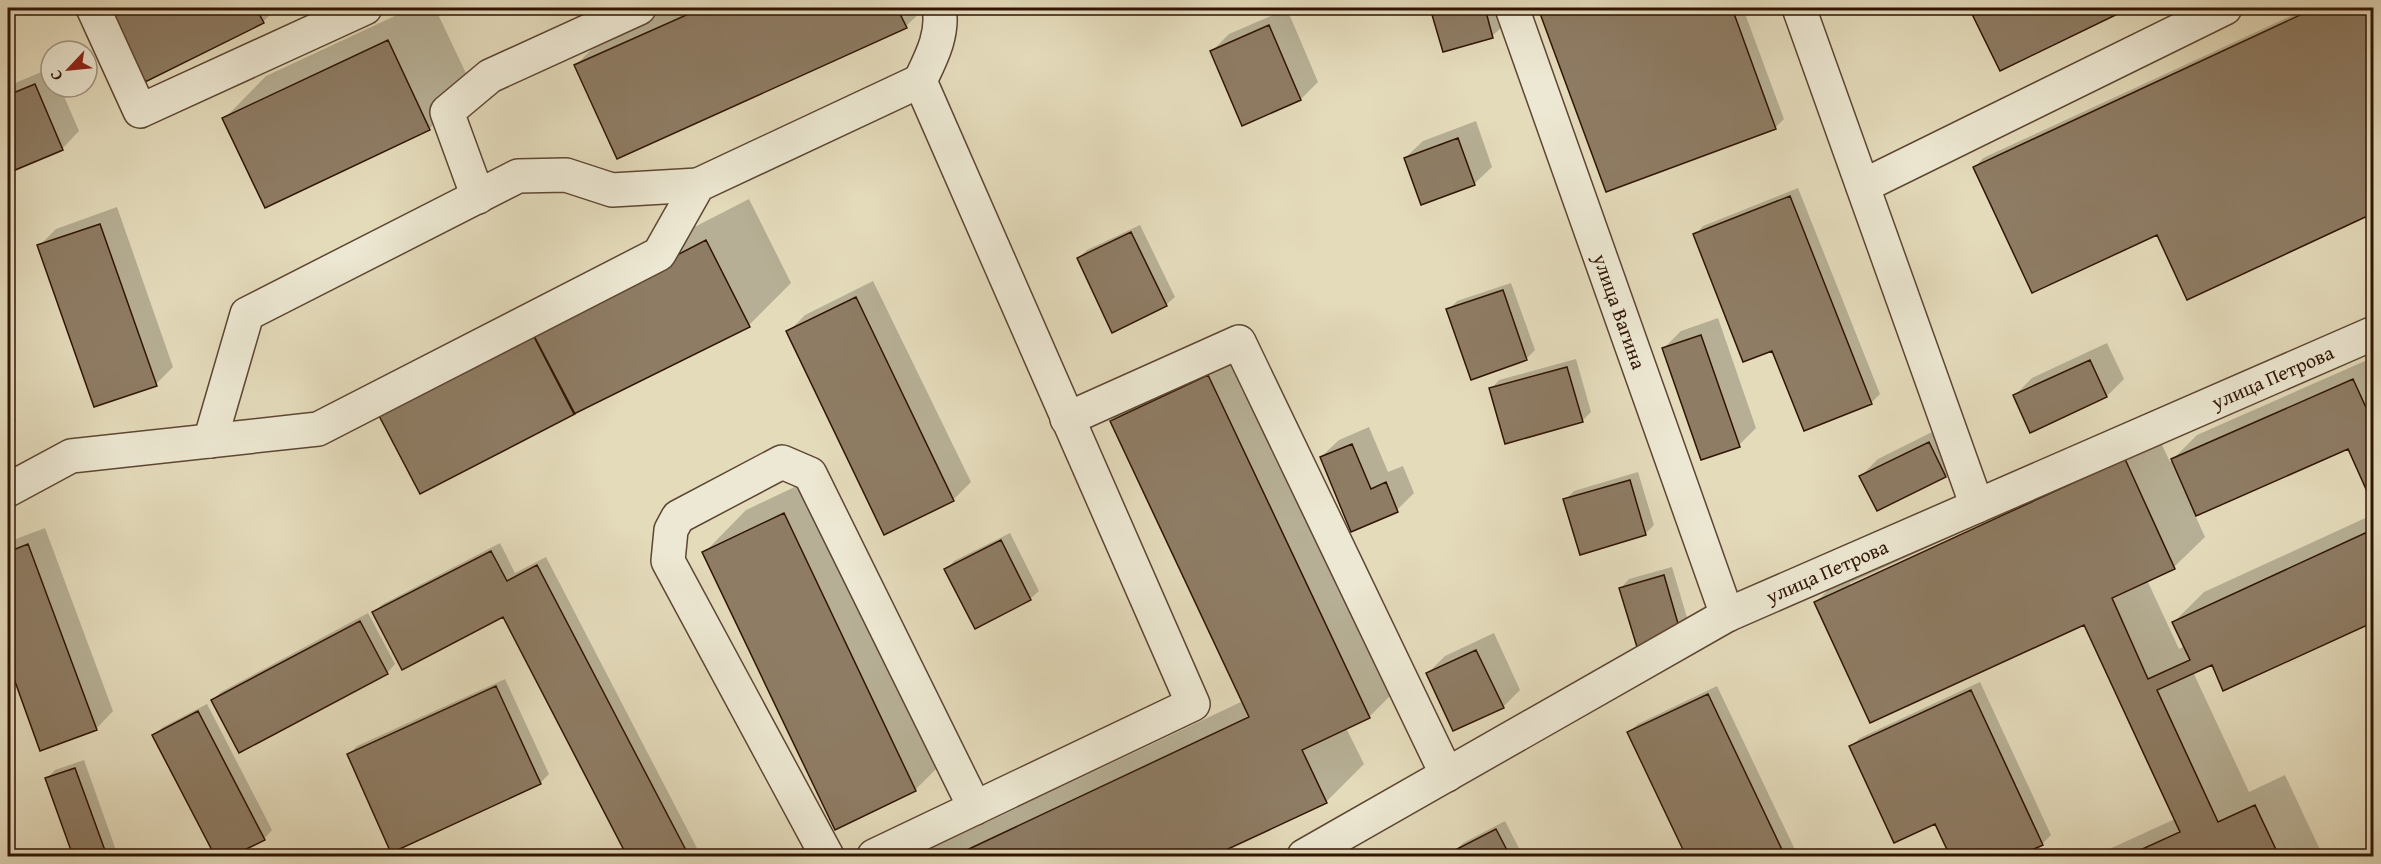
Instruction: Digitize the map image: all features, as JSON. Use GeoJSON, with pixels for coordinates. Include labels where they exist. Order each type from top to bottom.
{"type":"FeatureCollection","features":[{"type":"Feature","properties":{"kind":"street"},"geometry":{"type":"LineString","coordinates":[[93,8],[140,111],[365,8]]}},
{"type":"Feature","properties":{"kind":"street"},"geometry":{"type":"LineString","coordinates":[[478,197],[447,112],[490,76],[639,8]]}},
{"type":"Feature","properties":{"kind":"street"},"geometry":{"type":"LineString","coordinates":[[210,441],[247,314],[518,177],[566,175],[612,190],[698,185],[920,81],[935,49],[941,20],[939,8]]}},
{"type":"Feature","properties":{"kind":"street","name":"улица Вагина"},"geometry":{"type":"LineString","coordinates":[[1512,8],[1727,615]]}},
{"type":"Feature","properties":{"kind":"street"},"geometry":{"type":"LineString","coordinates":[[1799,8],[1977,506]]}},
{"type":"Feature","properties":{"kind":"street"},"geometry":{"type":"LineString","coordinates":[[1863,186],[2225,8]]}},
{"type":"Feature","properties":{"kind":"street"},"geometry":{"type":"LineString","coordinates":[[874,856],[1193,704],[920,81]]}},
{"type":"Feature","properties":{"kind":"street"},"geometry":{"type":"LineString","coordinates":[[8,490],[71,456],[318,429],[659,254],[698,185]]}},
{"type":"Feature","properties":{"kind":"street","name":"улица Петрова"},"geometry":{"type":"LineString","coordinates":[[1304,856],[1727,615],[2373,333]]}},
{"type":"Feature","properties":{"kind":"street"},"geometry":{"type":"LineString","coordinates":[[1067,419],[1239,342],[1447,775]]}},
{"type":"Feature","properties":{"kind":"street"},"geometry":{"type":"LineString","coordinates":[[827,856],[668,561],[671,530],[678,517],[782,462],[810,474],[975,808]]}},
{"type":"Feature","properties":{"kind":"building"},"geometry":{"type":"Polygon","coordinates":[[[97,8],[256,8],[264,23],[137,86],[97,8]]]}},
{"type":"Feature","properties":{"kind":"building"},"geometry":{"type":"Polygon","coordinates":[[[702,8],[897,8],[907,28],[617,159],[574,65],[702,8]]]}},
{"type":"Feature","properties":{"kind":"building"},"geometry":{"type":"Polygon","coordinates":[[[1430,8],[1485,8],[1493,38],[1443,52],[1430,8]]]}},
{"type":"Feature","properties":{"kind":"building"},"geometry":{"type":"Polygon","coordinates":[[[1538,8],[1732,8],[1776,129],[1606,192],[1538,8]]]}},
{"type":"Feature","properties":{"kind":"building"},"geometry":{"type":"Polygon","coordinates":[[[1969,8],[2130,8],[2000,71],[1969,8]]]}},
{"type":"Feature","properties":{"kind":"building"},"geometry":{"type":"Polygon","coordinates":[[[2315,8],[2374,8],[2374,213],[2187,300],[2157,235],[2032,293],[1973,167],[2315,8]]]}},
{"type":"Feature","properties":{"kind":"building"},"geometry":{"type":"Polygon","coordinates":[[[1269,25],[1301,100],[1242,126],[1210,51],[1269,25]]]}},
{"type":"Feature","properties":{"kind":"building"},"geometry":{"type":"Polygon","coordinates":[[[388,40],[430,130],[265,208],[222,118],[388,40]]]}},
{"type":"Feature","properties":{"kind":"building"},"geometry":{"type":"Polygon","coordinates":[[[35,84],[39,99],[41,99],[63,150],[8,173],[8,95],[35,84]]]}},
{"type":"Feature","properties":{"kind":"building"},"geometry":{"type":"Polygon","coordinates":[[[1458,138],[1475,185],[1421,205],[1404,158],[1458,138]]]}},
{"type":"Feature","properties":{"kind":"building"},"geometry":{"type":"Polygon","coordinates":[[[1790,196],[1872,404],[1804,431],[1772,351],[1743,362],[1693,234],[1790,196]]]}},
{"type":"Feature","properties":{"kind":"building"},"geometry":{"type":"Polygon","coordinates":[[[100,224],[157,386],[94,407],[37,245],[100,224]]]}},
{"type":"Feature","properties":{"kind":"building"},"geometry":{"type":"Polygon","coordinates":[[[1131,232],[1167,306],[1112,333],[1077,258],[1131,232]]]}},
{"type":"Feature","properties":{"kind":"building"},"geometry":{"type":"Polygon","coordinates":[[[706,240],[750,327],[574,414],[531,331],[706,240]]]}},
{"type":"Feature","properties":{"kind":"building"},"geometry":{"type":"Polygon","coordinates":[[[1503,290],[1527,360],[1471,380],[1446,309],[1503,290]]]}},
{"type":"Feature","properties":{"kind":"building"},"geometry":{"type":"Polygon","coordinates":[[[856,297],[954,501],[884,535],[786,331],[856,297]]]}},
{"type":"Feature","properties":{"kind":"building"},"geometry":{"type":"Polygon","coordinates":[[[531,330],[575,414],[420,494],[376,410],[531,330]]]}},
{"type":"Feature","properties":{"kind":"building"},"geometry":{"type":"Polygon","coordinates":[[[1701,335],[1740,447],[1701,460],[1662,348],[1701,335]]]}},
{"type":"Feature","properties":{"kind":"building"},"geometry":{"type":"Polygon","coordinates":[[[2090,360],[2107,397],[2030,433],[2013,395],[2090,360]]]}},
{"type":"Feature","properties":{"kind":"building"},"geometry":{"type":"Polygon","coordinates":[[[1567,367],[1583,422],[1505,444],[1489,388],[1567,367]]]}},
{"type":"Feature","properties":{"kind":"building"},"geometry":{"type":"Polygon","coordinates":[[[1208,375],[1370,718],[1302,750],[1327,803],[1213,856],[954,856],[1249,717],[1110,421],[1208,375]]]}},
{"type":"Feature","properties":{"kind":"building"},"geometry":{"type":"Polygon","coordinates":[[[2353,379],[2374,425],[2374,507],[2348,449],[2196,516],[2171,459],[2353,379]]]}},
{"type":"Feature","properties":{"kind":"building"},"geometry":{"type":"Polygon","coordinates":[[[1929,442],[1946,477],[1877,511],[1859,476],[1929,442]]]}},
{"type":"Feature","properties":{"kind":"building"},"geometry":{"type":"Polygon","coordinates":[[[1352,444],[1371,489],[1386,482],[1398,512],[1351,532],[1320,457],[1352,444]]]}},
{"type":"Feature","properties":{"kind":"building"},"geometry":{"type":"Polygon","coordinates":[[[2125,459],[2175,569],[2112,598],[2148,679],[2190,660],[2172,622],[2374,529],[2374,622],[2223,691],[2212,665],[2157,690],[2218,822],[2255,805],[2279,856],[2127,856],[2180,832],[2084,625],[1870,723],[1814,602],[2125,459]]]}},
{"type":"Feature","properties":{"kind":"building"},"geometry":{"type":"Polygon","coordinates":[[[1630,480],[1646,535],[1580,555],[1563,499],[1630,480]]]}},
{"type":"Feature","properties":{"kind":"building"},"geometry":{"type":"Polygon","coordinates":[[[784,513],[916,791],[835,830],[702,552],[784,513]]]}},
{"type":"Feature","properties":{"kind":"building"},"geometry":{"type":"Polygon","coordinates":[[[1001,540],[1031,600],[975,629],[944,569],[1001,540]]]}},
{"type":"Feature","properties":{"kind":"building"},"geometry":{"type":"Polygon","coordinates":[[[28,544],[97,730],[40,751],[8,662],[8,552],[28,544]]]}},
{"type":"Feature","properties":{"kind":"building"},"geometry":{"type":"Polygon","coordinates":[[[491,551],[507,581],[537,565],[689,856],[627,856],[503,617],[402,670],[372,612],[491,551]]]}},
{"type":"Feature","properties":{"kind":"building"},"geometry":{"type":"Polygon","coordinates":[[[1664,575],[1681,634],[1637,647],[1619,588],[1664,575]]]}},
{"type":"Feature","properties":{"kind":"building"},"geometry":{"type":"Polygon","coordinates":[[[360,621],[388,674],[239,753],[211,700],[360,621]]]}},
{"type":"Feature","properties":{"kind":"building"},"geometry":{"type":"Polygon","coordinates":[[[1476,650],[1504,708],[1453,731],[1426,673],[1476,650]]]}},
{"type":"Feature","properties":{"kind":"building"},"geometry":{"type":"Polygon","coordinates":[[[496,686],[541,784],[391,853],[347,754],[496,686]]]}},
{"type":"Feature","properties":{"kind":"building"},"geometry":{"type":"Polygon","coordinates":[[[1971,690],[2043,845],[2018,856],[1950,856],[1935,824],[1894,843],[1849,746],[1971,690]]]}},
{"type":"Feature","properties":{"kind":"building"},"geometry":{"type":"Polygon","coordinates":[[[1708,694],[1785,856],[1686,856],[1627,732],[1708,694]]]}},
{"type":"Feature","properties":{"kind":"building"},"geometry":{"type":"Polygon","coordinates":[[[198,711],[265,840],[232,856],[215,856],[152,735],[198,711]]]}},
{"type":"Feature","properties":{"kind":"building"},"geometry":{"type":"Polygon","coordinates":[[[75,768],[107,856],[73,856],[45,778],[75,768]]]}},
{"type":"Feature","properties":{"kind":"building"},"geometry":{"type":"Polygon","coordinates":[[[1496,829],[1510,856],[1455,856],[1453,851],[1496,829]]]}}]}
